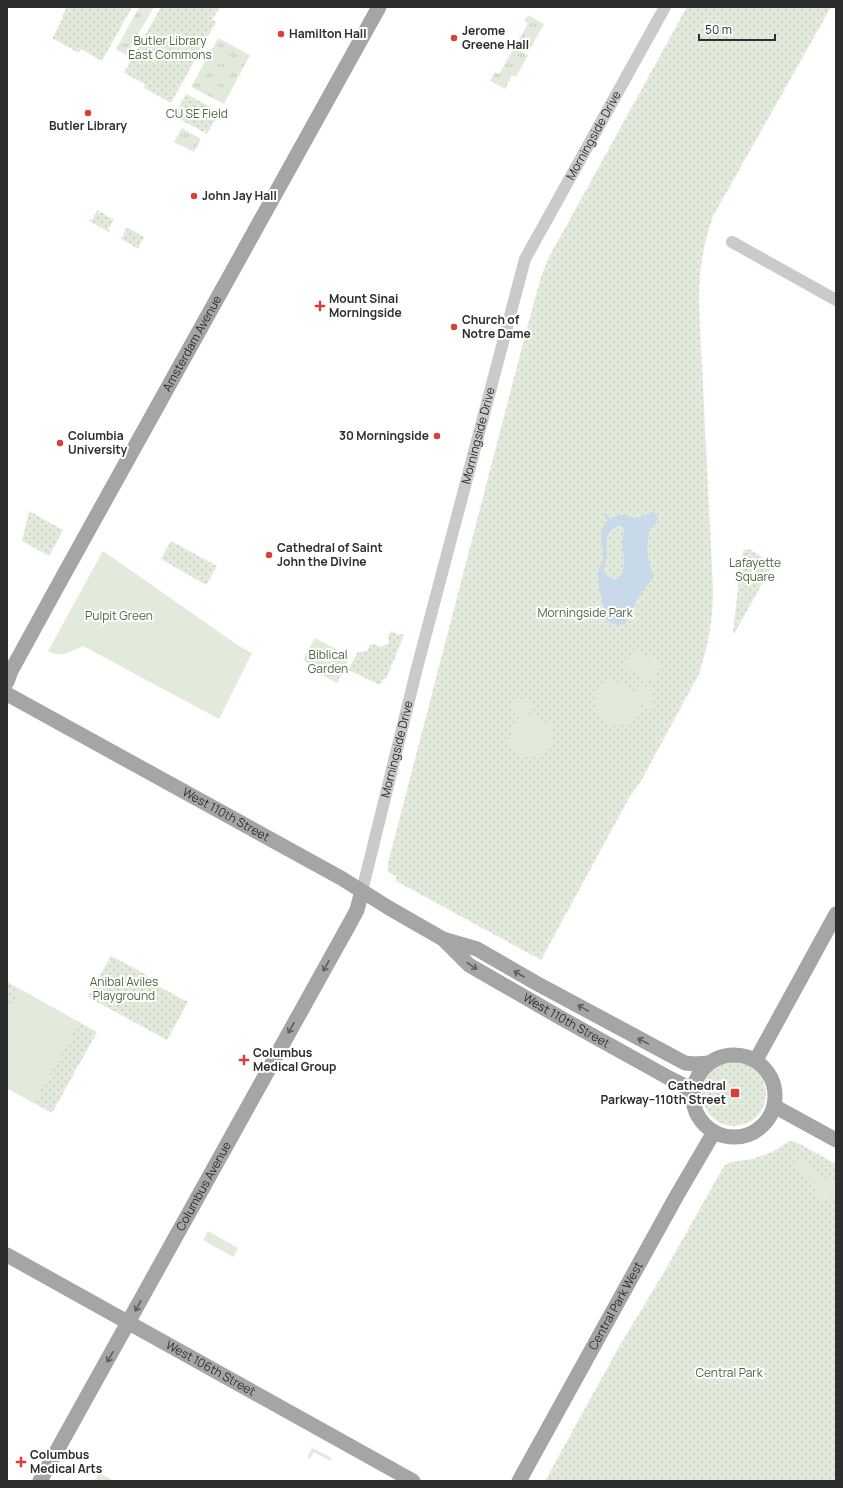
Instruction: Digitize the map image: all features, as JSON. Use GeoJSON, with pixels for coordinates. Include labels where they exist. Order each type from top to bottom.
{"type":"FeatureCollection","features":[{"type":"Feature","properties":{"kind":"main road","name":"Amsterdam Avenue"},"geometry":{"type":"LineString","coordinates":[[7,682],[14,666],[62,578],[379,7]]}},
{"type":"Feature","properties":{"kind":"main road","name":"West 110th Street"},"geometry":{"type":"LineString","coordinates":[[7,694],[147,770],[362,891],[388,908],[443,939],[477,949],[536,983],[685,1063],[709,1063]]}},
{"type":"Feature","properties":{"kind":"main road","name":"Columbus Avenue"},"geometry":{"type":"LineString","coordinates":[[40,1481],[357,910],[362,891]]}},
{"type":"Feature","properties":{"kind":"main road"},"geometry":{"type":"LineString","coordinates":[[756,1060],[836,914]]}},
{"type":"Feature","properties":{"kind":"main road","name":"West 110th Street"},"geometry":{"type":"LineString","coordinates":[[443,939],[469,965],[669,1078],[682,1086],[693,1096]]}},
{"type":"Feature","properties":{"kind":"main road"},"geometry":{"type":"LineString","coordinates":[[729,1054],[744,1055],[756,1060],[767,1069],[776,1091],[774,1106],[769,1118],[765,1124],[750,1134],[734,1137],[723,1136],[714,1132],[705,1125],[695,1109],[693,1096],[698,1075],[709,1063],[729,1054]]}},
{"type":"Feature","properties":{"kind":"main road"},"geometry":{"type":"LineString","coordinates":[[774,1106],[836,1140]]}},
{"type":"Feature","properties":{"kind":"main road","name":"Central Park West"},"geometry":{"type":"LineString","coordinates":[[519,1481],[682,1186],[714,1132]]}},
{"type":"Feature","properties":{"kind":"main road","name":"West 106th Street"},"geometry":{"type":"LineString","coordinates":[[7,1255],[413,1481]]}},
{"type":"Feature","properties":{"kind":"street","name":"Morningside Drive"},"geometry":{"type":"LineString","coordinates":[[362,891],[418,664],[525,259],[665,7]]}},
{"type":"Feature","properties":{"kind":"street"},"geometry":{"type":"LineString","coordinates":[[732,242],[836,300]]}},
{"type":"Feature","properties":{"kind":"green space"},"geometry":{"type":"Polygon","coordinates":[[[67,7],[132,7],[102,61],[81,49],[79,53],[52,38],[67,7]]]}},
{"type":"Feature","properties":{"kind":"green space"},"geometry":{"type":"Polygon","coordinates":[[[139,7],[154,7],[126,55],[116,49],[139,7]]]}},
{"type":"Feature","properties":{"kind":"green space","name":"Butler Library East Commons"},"geometry":{"type":"Polygon","coordinates":[[[161,7],[220,7],[212,20],[216,22],[171,103],[144,88],[145,84],[124,73],[161,7]]]}},
{"type":"Feature","properties":{"kind":"green space","name":"Morningside Park"},"geometry":{"type":"Polygon","coordinates":[[[687,7],[831,7],[713,216],[704,250],[699,306],[713,588],[710,631],[699,674],[641,781],[629,798],[541,960],[396,881],[396,876],[388,872],[388,863],[541,277],[548,259],[687,7]]]}},
{"type":"Feature","properties":{"kind":"green space"},"geometry":{"type":"Polygon","coordinates":[[[528,15],[544,24],[531,47],[519,40],[528,23],[524,21],[528,15]]]}},
{"type":"Feature","properties":{"kind":"green space"},"geometry":{"type":"Polygon","coordinates":[[[218,38],[250,55],[224,104],[191,87],[218,38]]]}},
{"type":"Feature","properties":{"kind":"green space"},"geometry":{"type":"Polygon","coordinates":[[[514,48],[528,55],[516,77],[512,75],[505,89],[490,81],[495,72],[499,74],[514,48]]]}},
{"type":"Feature","properties":{"kind":"green space","name":"CU SE Field"},"geometry":{"type":"Polygon","coordinates":[[[186,94],[220,112],[207,134],[174,116],[186,94]]]}},
{"type":"Feature","properties":{"kind":"green space"},"geometry":{"type":"Polygon","coordinates":[[[182,128],[201,139],[194,152],[174,142],[182,128]]]}},
{"type":"Feature","properties":{"kind":"green space"},"geometry":{"type":"Polygon","coordinates":[[[97,210],[114,220],[108,229],[110,230],[109,232],[89,221],[90,219],[92,220],[97,210]]]}},
{"type":"Feature","properties":{"kind":"green space"},"geometry":{"type":"Polygon","coordinates":[[[127,227],[144,237],[139,249],[121,239],[127,227]]]}},
{"type":"Feature","properties":{"kind":"green space"},"geometry":{"type":"Polygon","coordinates":[[[29,511],[63,530],[49,556],[22,541],[29,511]]]}},
{"type":"Feature","properties":{"kind":"green space"},"geometry":{"type":"Polygon","coordinates":[[[171,541],[217,566],[206,585],[161,559],[171,541]]]}},
{"type":"Feature","properties":{"kind":"green space","name":"Lafayette Square"},"geometry":{"type":"Polygon","coordinates":[[[749,549],[770,562],[772,566],[734,634],[742,554],[744,550],[749,549]]]}},
{"type":"Feature","properties":{"kind":"green space","name":"Pulpit Green"},"geometry":{"type":"Polygon","coordinates":[[[103,551],[239,646],[252,653],[219,719],[83,646],[61,654],[48,651],[103,551]]]}},
{"type":"Feature","properties":{"kind":"green space"},"geometry":{"type":"Polygon","coordinates":[[[391,631],[398,635],[404,635],[386,679],[384,678],[380,685],[348,670],[358,652],[367,651],[370,645],[375,644],[381,647],[389,643],[388,636],[391,631]]]}},
{"type":"Feature","properties":{"kind":"green space","name":"Biblical Garden"},"geometry":{"type":"Polygon","coordinates":[[[315,638],[345,654],[348,661],[337,683],[309,669],[311,665],[303,660],[315,638]]]}},
{"type":"Feature","properties":{"kind":"green space"},"geometry":{"type":"Polygon","coordinates":[[[635,650],[661,664],[652,682],[625,668],[635,650]]]}},
{"type":"Feature","properties":{"kind":"green space"},"geometry":{"type":"Polygon","coordinates":[[[614,680],[634,693],[640,683],[650,688],[653,703],[650,709],[641,705],[639,713],[635,719],[620,725],[610,724],[603,719],[598,711],[596,702],[598,693],[603,685],[614,680]]]}},
{"type":"Feature","properties":{"kind":"green space"},"geometry":{"type":"Polygon","coordinates":[[[524,700],[534,705],[529,714],[552,726],[553,736],[550,745],[537,755],[528,756],[520,754],[513,748],[508,739],[520,717],[510,712],[515,702],[524,700]]]}},
{"type":"Feature","properties":{"kind":"green space","name":"Anibal Aviles Playground"},"geometry":{"type":"Polygon","coordinates":[[[111,956],[147,975],[145,979],[188,1002],[167,1040],[88,997],[111,956]]]}},
{"type":"Feature","properties":{"kind":"green space"},"geometry":{"type":"Polygon","coordinates":[[[7,982],[97,1032],[52,1113],[7,1088],[7,982]]]}},
{"type":"Feature","properties":{"kind":"green space"},"geometry":{"type":"Polygon","coordinates":[[[20,989],[79,1023],[34,1103],[7,1088],[7,1012],[20,989]]]}},
{"type":"Feature","properties":{"kind":"green space"},"geometry":{"type":"Polygon","coordinates":[[[734,1062],[746,1065],[757,1071],[763,1082],[766,1094],[763,1106],[757,1117],[746,1123],[734,1126],[722,1123],[711,1117],[705,1106],[702,1094],[705,1082],[711,1071],[722,1065],[734,1062]]]}},
{"type":"Feature","properties":{"kind":"green space","name":"Central Park"},"geometry":{"type":"Polygon","coordinates":[[[792,1141],[836,1164],[836,1481],[545,1481],[620,1345],[663,1274],[724,1166],[731,1162],[752,1159],[772,1152],[792,1141]]]}},
{"type":"Feature","properties":{"kind":"green space"},"geometry":{"type":"Polygon","coordinates":[[[791,1155],[795,1156],[816,1173],[836,1184],[836,1197],[819,1200],[816,1199],[813,1180],[797,1167],[791,1155]]]}},
{"type":"Feature","properties":{"kind":"green space"},"geometry":{"type":"Polygon","coordinates":[[[208,1231],[238,1248],[233,1257],[203,1240],[208,1231]]]}},
{"type":"Feature","properties":{"kind":"green space"},"geometry":{"type":"Polygon","coordinates":[[[312,1448],[332,1458],[330,1461],[314,1452],[310,1459],[307,1457],[312,1448]]]}},
{"type":"Feature","properties":{"kind":"green space"},"geometry":{"type":"Polygon","coordinates":[[[99,1473],[111,1479],[110,1481],[94,1481],[99,1473]]]}},
{"type":"Feature","properties":{"kind":"water"},"geometry":{"type":"Polygon","coordinates":[[[653,511],[658,517],[649,533],[647,544],[649,561],[654,577],[639,596],[627,621],[624,624],[617,625],[605,619],[598,582],[598,574],[603,554],[601,538],[602,529],[609,520],[618,515],[635,518],[653,511]],[[619,525],[610,532],[607,538],[607,556],[604,572],[605,575],[615,580],[620,576],[624,567],[622,540],[624,528],[619,525]]]}},
{"type":"Feature","properties":{"kind":"waterway"},"geometry":{"type":"LineString","coordinates":[[605,515],[609,519]]}},
{"type":"Feature","properties":{"kind":"place","name":"Hamilton Hall"},"geometry":{"type":"Point","coordinates":[281,34]}},
{"type":"Feature","properties":{"kind":"place","name":"Jerome Greene Hall"},"geometry":{"type":"Point","coordinates":[454,38]}},
{"type":"Feature","properties":{"kind":"place","name":"Butler Library"},"geometry":{"type":"Point","coordinates":[88,113]}},
{"type":"Feature","properties":{"kind":"place","name":"John Jay Hall"},"geometry":{"type":"Point","coordinates":[194,196]}},
{"type":"Feature","properties":{"kind":"place","name":"Mount Sinai Morningside"},"geometry":{"type":"Point","coordinates":[320,306]}},
{"type":"Feature","properties":{"kind":"place","name":"Church of Notre Dame"},"geometry":{"type":"Point","coordinates":[454,327]}},
{"type":"Feature","properties":{"kind":"place","name":"30 Morningside"},"geometry":{"type":"Point","coordinates":[437,436]}},
{"type":"Feature","properties":{"kind":"place","name":"Columbia University"},"geometry":{"type":"Point","coordinates":[60,443]}},
{"type":"Feature","properties":{"kind":"place","name":"Cathedral of Saint John the Divine"},"geometry":{"type":"Point","coordinates":[269,555]}},
{"type":"Feature","properties":{"kind":"place","name":"Columbus Medical Group"},"geometry":{"type":"Point","coordinates":[244,1060]}},
{"type":"Feature","properties":{"kind":"place","name":"Cathedral Parkway–110th Street"},"geometry":{"type":"Point","coordinates":[735,1093]}},
{"type":"Feature","properties":{"kind":"place","name":"Columbus Medical Arts"},"geometry":{"type":"Point","coordinates":[21,1462]}}]}
